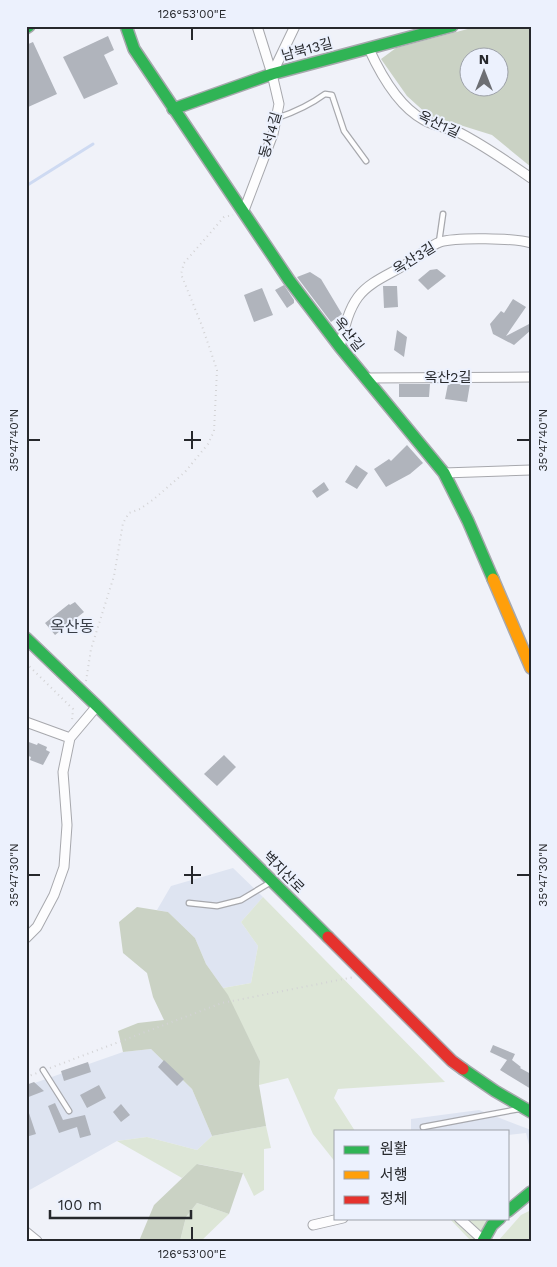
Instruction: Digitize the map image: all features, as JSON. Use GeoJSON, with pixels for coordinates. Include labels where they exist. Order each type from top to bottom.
{"type":"FeatureCollection","features":[{"type":"Feature","properties":{"kind":"street","name":"옥산길"},"geometry":{"type":"LineString","coordinates":[[126,26],[134,49],[289,280],[340,348],[444,472],[472,530],[531,668]]}},
{"type":"Feature","properties":{"kind":"street","name":"동서4길"},"geometry":{"type":"LineString","coordinates":[[243,213],[273,134],[279,104],[257,26]]}},
{"type":"Feature","properties":{"kind":"street"},"geometry":{"type":"LineString","coordinates":[[272,74],[295,26]]}},
{"type":"Feature","properties":{"kind":"street","name":"남북13길"},"geometry":{"type":"LineString","coordinates":[[173,109],[272,74],[452,26]]}},
{"type":"Feature","properties":{"kind":"street","name":"옥산1길"},"geometry":{"type":"LineString","coordinates":[[369,48],[379,72],[412,112],[424,121],[458,132],[490,149],[531,178]]}},
{"type":"Feature","properties":{"kind":"street","name":"옥산3길"},"geometry":{"type":"LineString","coordinates":[[340,348],[348,316],[358,297],[375,281],[440,242],[486,239],[517,240],[531,243]]}},
{"type":"Feature","properties":{"kind":"street","name":"옥산2길"},"geometry":{"type":"LineString","coordinates":[[365,378],[531,377]]}},
{"type":"Feature","properties":{"kind":"street"},"geometry":{"type":"LineString","coordinates":[[444,472],[531,470]]}},
{"type":"Feature","properties":{"kind":"street","name":"벽지산로"},"geometry":{"type":"LineString","coordinates":[[26,638],[97,706],[452,1061],[527,1110]]}},
{"type":"Feature","properties":{"kind":"street"},"geometry":{"type":"LineString","coordinates":[[26,938],[36,927],[54,895],[64,867],[67,825],[64,772],[70,738],[97,706]]}},
{"type":"Feature","properties":{"kind":"street"},"geometry":{"type":"LineString","coordinates":[[26,722],[70,738]]}},
{"type":"Feature","properties":{"kind":"street"},"geometry":{"type":"LineString","coordinates":[[510,1209],[531,1192]]}},
{"type":"Feature","properties":{"kind":"street"},"geometry":{"type":"LineString","coordinates":[[312,1225],[334,1220]]}},
{"type":"Feature","properties":{"kind":"street"},"geometry":{"type":"LineString","coordinates":[[461,1220],[483,1240],[492,1225],[498,1220]]}},
{"type":"Feature","properties":{"kind":"street"},"geometry":{"type":"LineString","coordinates":[[26,1232],[37,1241]]}},
{"type":"Feature","properties":{"kind":"lane"},"geometry":{"type":"LineString","coordinates":[[276,118],[294,113],[326,94],[332,95],[344,131],[366,161]]}},
{"type":"Feature","properties":{"kind":"lane"},"geometry":{"type":"LineString","coordinates":[[440,242],[443,214]]}},
{"type":"Feature","properties":{"kind":"lane"},"geometry":{"type":"LineString","coordinates":[[189,902],[217,906],[240,900],[272,881]]}},
{"type":"Feature","properties":{"kind":"lane"},"geometry":{"type":"LineString","coordinates":[[43,1070],[69,1111]]}},
{"type":"Feature","properties":{"kind":"lane"},"geometry":{"type":"LineString","coordinates":[[423,1127],[527,1110]]}},
{"type":"Feature","properties":{"kind":"path"},"geometry":{"type":"LineString","coordinates":[[84,694],[91,649],[114,576],[123,522],[129,513],[140,509],[154,499],[185,472],[208,444],[214,431],[217,370],[181,274],[184,263],[224,217],[243,213]]}},
{"type":"Feature","properties":{"kind":"path"},"geometry":{"type":"LineString","coordinates":[[26,663],[73,708],[70,738]]}},
{"type":"Feature","properties":{"kind":"path"},"geometry":{"type":"LineString","coordinates":[[26,1076],[222,1003],[366,975]]}},
{"type":"Feature","properties":{"kind":"shaded area"},"geometry":{"type":"Polygon","coordinates":[[[479,26],[531,26],[531,167],[492,135],[428,115],[407,96],[381,59],[396,48],[479,26]]]}},
{"type":"Feature","properties":{"kind":"shaded area"},"geometry":{"type":"Polygon","coordinates":[[[233,868],[263,897],[241,922],[258,946],[251,983],[223,988],[206,964],[195,938],[168,912],[157,910],[171,886],[233,868]]]}},
{"type":"Feature","properties":{"kind":"shaded area"},"geometry":{"type":"Polygon","coordinates":[[[137,907],[168,912],[195,938],[206,964],[228,995],[260,1061],[259,1085],[266,1126],[212,1136],[192,1089],[151,1049],[123,1052],[118,1031],[138,1023],[164,1020],[153,997],[147,973],[123,953],[119,922],[137,907]]]}},
{"type":"Feature","properties":{"kind":"shaded area"},"geometry":{"type":"Polygon","coordinates":[[[151,1049],[192,1089],[212,1136],[197,1150],[147,1137],[117,1141],[26,1192],[26,1086],[123,1052],[151,1049]]]}},
{"type":"Feature","properties":{"kind":"shaded area"},"geometry":{"type":"Polygon","coordinates":[[[479,1110],[531,1130],[531,1153],[526,1133],[510,1135],[510,1130],[411,1130],[411,1119],[479,1110]]]}},
{"type":"Feature","properties":{"kind":"shaded area"},"geometry":{"type":"Polygon","coordinates":[[[197,1164],[243,1173],[229,1214],[197,1203],[186,1217],[180,1241],[139,1241],[154,1205],[197,1164]]]}},
{"type":"Feature","properties":{"kind":"green space"},"geometry":{"type":"Polygon","coordinates":[[[263,897],[445,1082],[338,1089],[334,1098],[354,1130],[334,1130],[334,1160],[313,1134],[288,1078],[259,1085],[260,1061],[223,988],[251,983],[258,946],[241,922],[263,897]]]}},
{"type":"Feature","properties":{"kind":"green space"},"geometry":{"type":"Polygon","coordinates":[[[266,1126],[271,1148],[264,1149],[264,1190],[254,1196],[243,1173],[198,1164],[182,1178],[117,1141],[147,1137],[197,1150],[212,1136],[266,1126]]]}},
{"type":"Feature","properties":{"kind":"green space"},"geometry":{"type":"Polygon","coordinates":[[[197,1203],[229,1214],[201,1241],[180,1241],[186,1217],[197,1203]]]}},
{"type":"Feature","properties":{"kind":"green space"},"geometry":{"type":"Polygon","coordinates":[[[531,1210],[531,1241],[498,1241],[521,1215],[531,1210]]]}},
{"type":"Feature","properties":{"kind":"green space"},"geometry":{"type":"Polygon","coordinates":[[[451,1220],[489,1220],[475,1241],[471,1241],[451,1220]]]}},
{"type":"Feature","properties":{"kind":"building"},"geometry":{"type":"Polygon","coordinates":[[[108,36],[114,50],[104,55],[118,84],[84,99],[63,57],[108,36]]]}},
{"type":"Feature","properties":{"kind":"building"},"geometry":{"type":"Polygon","coordinates":[[[33,42],[57,94],[26,108],[26,45],[33,42]]]}},
{"type":"Feature","properties":{"kind":"building"},"geometry":{"type":"Polygon","coordinates":[[[437,269],[446,276],[428,290],[418,280],[430,270],[437,269]]]}},
{"type":"Feature","properties":{"kind":"building"},"geometry":{"type":"Polygon","coordinates":[[[310,272],[321,279],[342,314],[331,322],[297,277],[310,272]]]}},
{"type":"Feature","properties":{"kind":"building"},"geometry":{"type":"Polygon","coordinates":[[[284,285],[294,300],[294,303],[287,308],[275,290],[284,285]]]}},
{"type":"Feature","properties":{"kind":"building"},"geometry":{"type":"Polygon","coordinates":[[[383,286],[397,286],[398,307],[384,308],[383,286]]]}},
{"type":"Feature","properties":{"kind":"building"},"geometry":{"type":"Polygon","coordinates":[[[262,288],[273,315],[254,322],[244,295],[262,288]]]}},
{"type":"Feature","properties":{"kind":"building"},"geometry":{"type":"Polygon","coordinates":[[[513,299],[526,307],[506,336],[531,323],[531,330],[514,345],[493,334],[490,324],[501,311],[504,313],[513,299]]]}},
{"type":"Feature","properties":{"kind":"building"},"geometry":{"type":"Polygon","coordinates":[[[397,330],[407,337],[404,357],[394,350],[397,330]]]}},
{"type":"Feature","properties":{"kind":"building"},"geometry":{"type":"Polygon","coordinates":[[[399,384],[430,384],[429,397],[399,397],[399,384]]]}},
{"type":"Feature","properties":{"kind":"building"},"geometry":{"type":"Polygon","coordinates":[[[448,384],[470,384],[467,402],[445,399],[448,384]]]}},
{"type":"Feature","properties":{"kind":"building"},"geometry":{"type":"Polygon","coordinates":[[[407,445],[423,463],[410,474],[386,487],[374,469],[389,459],[391,461],[407,445]]]}},
{"type":"Feature","properties":{"kind":"building"},"geometry":{"type":"Polygon","coordinates":[[[356,465],[368,473],[357,489],[345,482],[356,465]]]}},
{"type":"Feature","properties":{"kind":"building"},"geometry":{"type":"Polygon","coordinates":[[[324,482],[329,490],[317,498],[312,491],[324,482]]]}},
{"type":"Feature","properties":{"kind":"building"},"geometry":{"type":"Polygon","coordinates":[[[75,602],[84,612],[55,635],[45,623],[69,604],[75,602]]]}},
{"type":"Feature","properties":{"kind":"building"},"geometry":{"type":"Polygon","coordinates":[[[26,741],[47,747],[46,750],[50,752],[43,765],[30,760],[31,757],[26,755],[26,741]]]}},
{"type":"Feature","properties":{"kind":"building"},"geometry":{"type":"Polygon","coordinates":[[[224,755],[236,767],[217,786],[204,774],[224,755]]]}},
{"type":"Feature","properties":{"kind":"building"},"geometry":{"type":"Polygon","coordinates":[[[493,1045],[515,1054],[512,1060],[520,1068],[531,1074],[531,1089],[500,1070],[507,1060],[490,1052],[493,1045]]]}},
{"type":"Feature","properties":{"kind":"building"},"geometry":{"type":"Polygon","coordinates":[[[164,1060],[184,1079],[177,1086],[158,1067],[164,1060]]]}},
{"type":"Feature","properties":{"kind":"building"},"geometry":{"type":"Polygon","coordinates":[[[88,1062],[91,1072],[64,1081],[61,1071],[88,1062]]]}},
{"type":"Feature","properties":{"kind":"building"},"geometry":{"type":"Polygon","coordinates":[[[34,1082],[44,1091],[26,1098],[26,1085],[34,1082]]]}},
{"type":"Feature","properties":{"kind":"building"},"geometry":{"type":"Polygon","coordinates":[[[99,1085],[106,1098],[87,1108],[80,1095],[99,1085]]]}},
{"type":"Feature","properties":{"kind":"building"},"geometry":{"type":"Polygon","coordinates":[[[55,1103],[63,1120],[85,1115],[91,1135],[80,1138],[77,1127],[59,1133],[48,1106],[55,1103]]]}},
{"type":"Feature","properties":{"kind":"building"},"geometry":{"type":"Polygon","coordinates":[[[121,1104],[130,1115],[121,1122],[113,1112],[121,1104]]]}},
{"type":"Feature","properties":{"kind":"building"},"geometry":{"type":"Polygon","coordinates":[[[26,1110],[28,1110],[36,1134],[26,1137],[26,1110]]]}},
{"type":"Feature","properties":{"kind":"waterway"},"geometry":{"type":"LineString","coordinates":[[26,186],[93,144]]}},
{"type":"Feature","properties":{"kind":"traffic: fast"},"geometry":{"type":"LineString","coordinates":[[126,26],[134,49],[289,280],[340,347],[444,473],[468,521],[493,579]]}},
{"type":"Feature","properties":{"kind":"traffic: fast"},"geometry":{"type":"LineString","coordinates":[[173,109],[272,74],[452,26]]}},
{"type":"Feature","properties":{"kind":"traffic: fast"},"geometry":{"type":"LineString","coordinates":[[26,638],[97,706],[328,937]]}},
{"type":"Feature","properties":{"kind":"traffic: fast"},"geometry":{"type":"LineString","coordinates":[[463,1069],[531,1112]]}},
{"type":"Feature","properties":{"kind":"traffic: fast"},"geometry":{"type":"LineString","coordinates":[[510,1209],[531,1192]]}},
{"type":"Feature","properties":{"kind":"traffic: fast"},"geometry":{"type":"LineString","coordinates":[[483,1241],[492,1225],[498,1220]]}},
{"type":"Feature","properties":{"kind":"traffic: slow"},"geometry":{"type":"LineString","coordinates":[[493,579],[531,668]]}},
{"type":"Feature","properties":{"kind":"traffic: jam"},"geometry":{"type":"LineString","coordinates":[[328,937],[452,1061],[463,1069]]}},
{"type":"Feature","properties":{"kind":"district","name":"옥산동"},"geometry":{"type":"Point","coordinates":[72,626]}}]}
